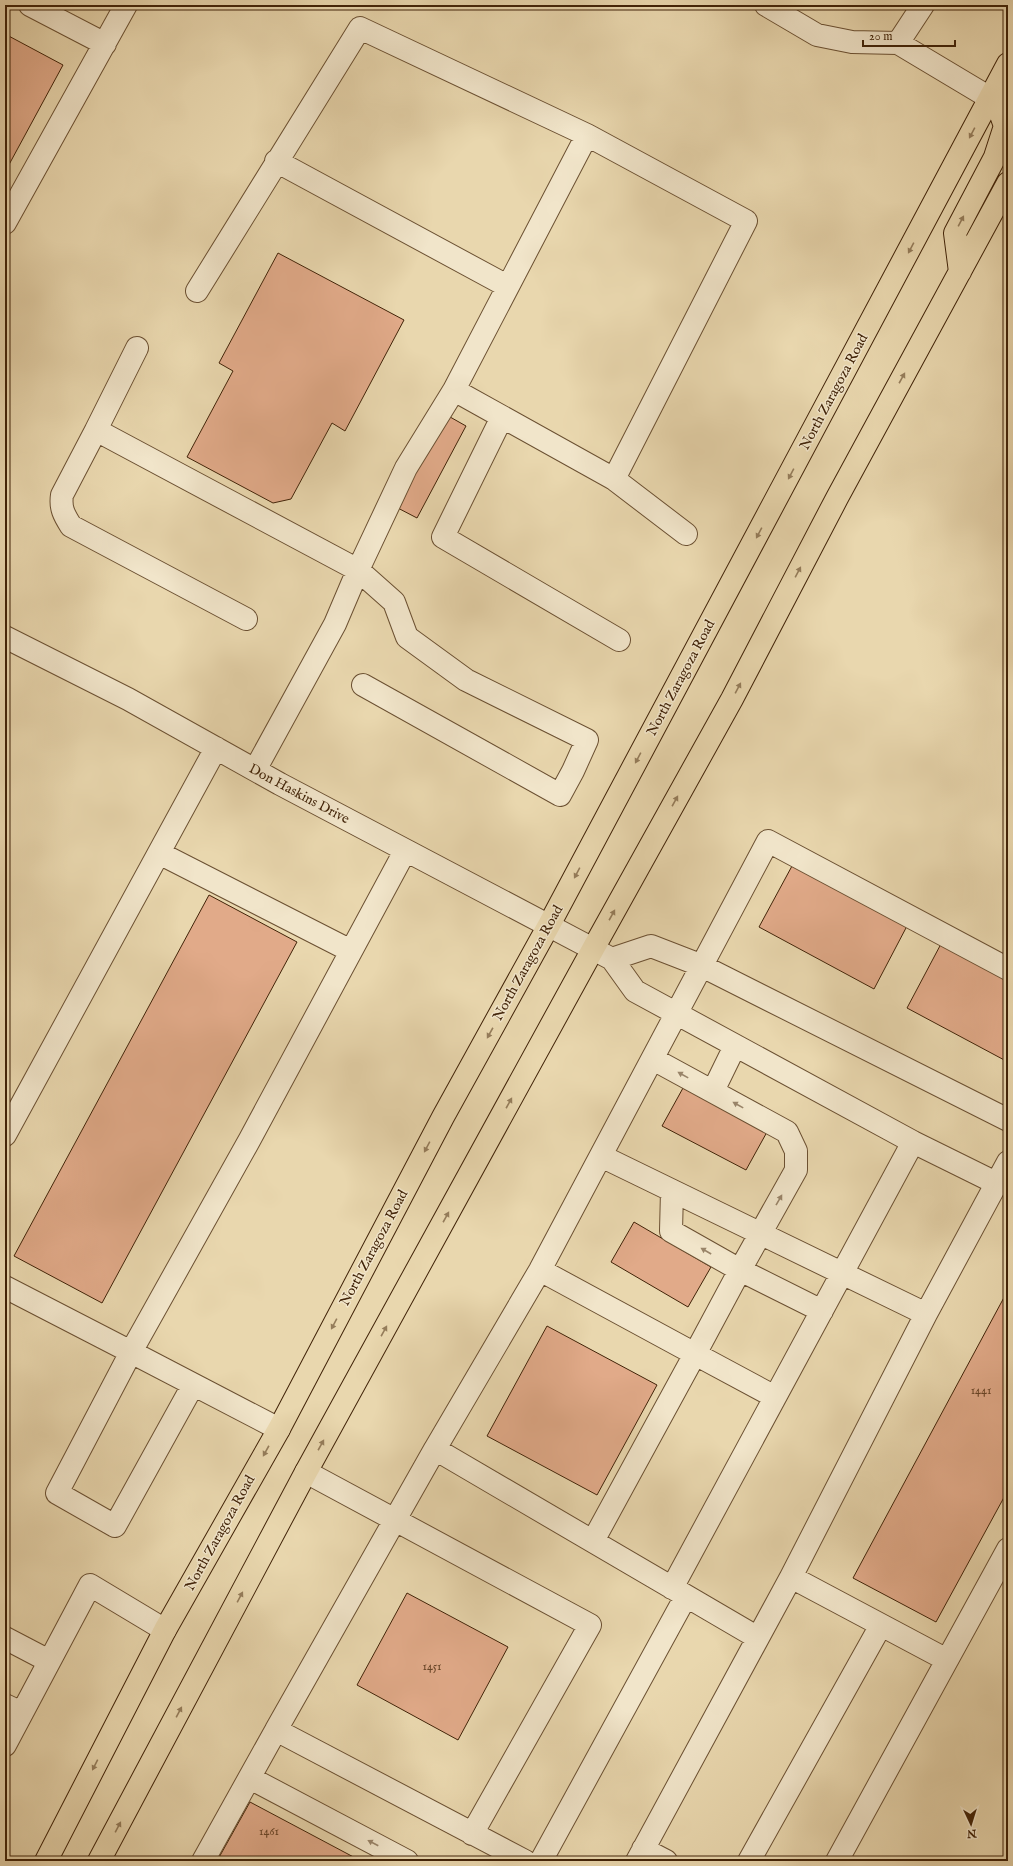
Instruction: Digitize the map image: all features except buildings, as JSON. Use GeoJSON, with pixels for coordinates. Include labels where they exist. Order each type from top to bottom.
{"type":"FeatureCollection","features":[{"type":"Feature","properties":{"kind":"main road","name":"North Zaragoza Road"},"geometry":{"type":"LineString","coordinates":[[46,1861],[165,1630],[279,1429],[440,1124],[549,925],[1008,64]]}},
{"type":"Feature","properties":{"kind":"main road"},"geometry":{"type":"LineString","coordinates":[[960,272],[955,233],[995,157],[1005,126],[1000,112],[990,98]]}},
{"type":"Feature","properties":{"kind":"main road"},"geometry":{"type":"LineString","coordinates":[[99,1861],[306,1472],[732,699],[837,498],[1008,183]]}},
{"type":"Feature","properties":{"kind":"street"},"geometry":{"type":"LineString","coordinates":[[30,5],[105,44]]}},
{"type":"Feature","properties":{"kind":"street"},"geometry":{"type":"LineString","coordinates":[[5,223],[126,5]]}},
{"type":"Feature","properties":{"kind":"street"},"geometry":{"type":"LineString","coordinates":[[766,5],[817,35],[852,42],[898,43],[990,98]]}},
{"type":"Feature","properties":{"kind":"street"},"geometry":{"type":"LineString","coordinates":[[898,43],[923,5]]}},
{"type":"Feature","properties":{"kind":"street"},"geometry":{"type":"LineString","coordinates":[[197,291],[276,161],[360,28],[587,135],[746,221],[614,479]]}},
{"type":"Feature","properties":{"kind":"street"},"geometry":{"type":"LineString","coordinates":[[255,770],[335,624],[358,570],[406,468],[454,390],[587,135]]}},
{"type":"Feature","properties":{"kind":"street"},"geometry":{"type":"LineString","coordinates":[[276,161],[507,286]]}},
{"type":"Feature","properties":{"kind":"street"},"geometry":{"type":"LineString","coordinates":[[138,348],[62,495],[60,505],[71,526],[246,619]]}},
{"type":"Feature","properties":{"kind":"street"},"geometry":{"type":"LineString","coordinates":[[454,390],[614,479],[686,534]]}},
{"type":"Feature","properties":{"kind":"street"},"geometry":{"type":"LineString","coordinates":[[502,417],[443,538],[619,640]]}},
{"type":"Feature","properties":{"kind":"street"},"geometry":{"type":"LineString","coordinates":[[96,430],[358,570],[394,602],[407,637],[466,680],[587,740],[560,795],[362,686]]}},
{"type":"Feature","properties":{"kind":"street","name":"Don Haskins Drive"},"geometry":{"type":"LineString","coordinates":[[5,637],[128,699],[405,851],[612,959]]}},
{"type":"Feature","properties":{"kind":"street"},"geometry":{"type":"LineString","coordinates":[[5,1135],[216,748]]}},
{"type":"Feature","properties":{"kind":"street"},"geometry":{"type":"LineString","coordinates":[[202,1861],[435,1449],[540,1270],[653,1059],[675,1013],[768,841],[1008,969]]}},
{"type":"Feature","properties":{"kind":"street"},"geometry":{"type":"LineString","coordinates":[[193,1385],[115,1526],[58,1492],[131,1352],[250,1139],[405,851]]}},
{"type":"Feature","properties":{"kind":"street"},"geometry":{"type":"LineString","coordinates":[[159,853],[351,951]]}},
{"type":"Feature","properties":{"kind":"street"},"geometry":{"type":"LineString","coordinates":[[996,1183],[913,1142],[635,992],[612,959],[651,946],[700,966],[1008,1120]]}},
{"type":"Feature","properties":{"kind":"street"},"geometry":{"type":"LineString","coordinates":[[713,1091],[735,1046]]}},
{"type":"Feature","properties":{"kind":"street"},"geometry":{"type":"LineString","coordinates":[[593,1541],[759,1233],[796,1170],[796,1151],[787,1132],[653,1059]]}},
{"type":"Feature","properties":{"kind":"street"},"geometry":{"type":"LineString","coordinates":[[541,1861],[679,1592],[775,1398],[913,1142]]}},
{"type":"Feature","properties":{"kind":"street"},"geometry":{"type":"LineString","coordinates":[[601,1156],[926,1314]]}},
{"type":"Feature","properties":{"kind":"street"},"geometry":{"type":"LineString","coordinates":[[666,1861],[640,1855],[791,1578],[926,1314],[1008,1162]]}},
{"type":"Feature","properties":{"kind":"street"},"geometry":{"type":"LineString","coordinates":[[672,1191],[671,1231],[740,1270],[822,1311]]}},
{"type":"Feature","properties":{"kind":"street"},"geometry":{"type":"LineString","coordinates":[[540,1270],[775,1398]]}},
{"type":"Feature","properties":{"kind":"street"},"geometry":{"type":"LineString","coordinates":[[5,1287],[279,1429]]}},
{"type":"Feature","properties":{"kind":"street"},"geometry":{"type":"LineString","coordinates":[[435,1449],[758,1638]]}},
{"type":"Feature","properties":{"kind":"street"},"geometry":{"type":"LineString","coordinates":[[306,1472],[590,1625],[472,1834]]}},
{"type":"Feature","properties":{"kind":"street"},"geometry":{"type":"LineString","coordinates":[[837,1861],[1008,1548]]}},
{"type":"Feature","properties":{"kind":"street"},"geometry":{"type":"LineString","coordinates":[[791,1578],[947,1660]]}},
{"type":"Feature","properties":{"kind":"street"},"geometry":{"type":"LineString","coordinates":[[5,1745],[13,1709],[49,1661],[90,1585],[165,1630]]}},
{"type":"Feature","properties":{"kind":"street"},"geometry":{"type":"LineString","coordinates":[[749,1861],[881,1625]]}},
{"type":"Feature","properties":{"kind":"street"},"geometry":{"type":"LineString","coordinates":[[5,1638],[49,1661]]}},
{"type":"Feature","properties":{"kind":"street"},"geometry":{"type":"LineString","coordinates":[[276,1730],[525,1861]]}},
{"type":"Feature","properties":{"kind":"street"},"geometry":{"type":"LineString","coordinates":[[250,1778],[407,1861]]}}]}
